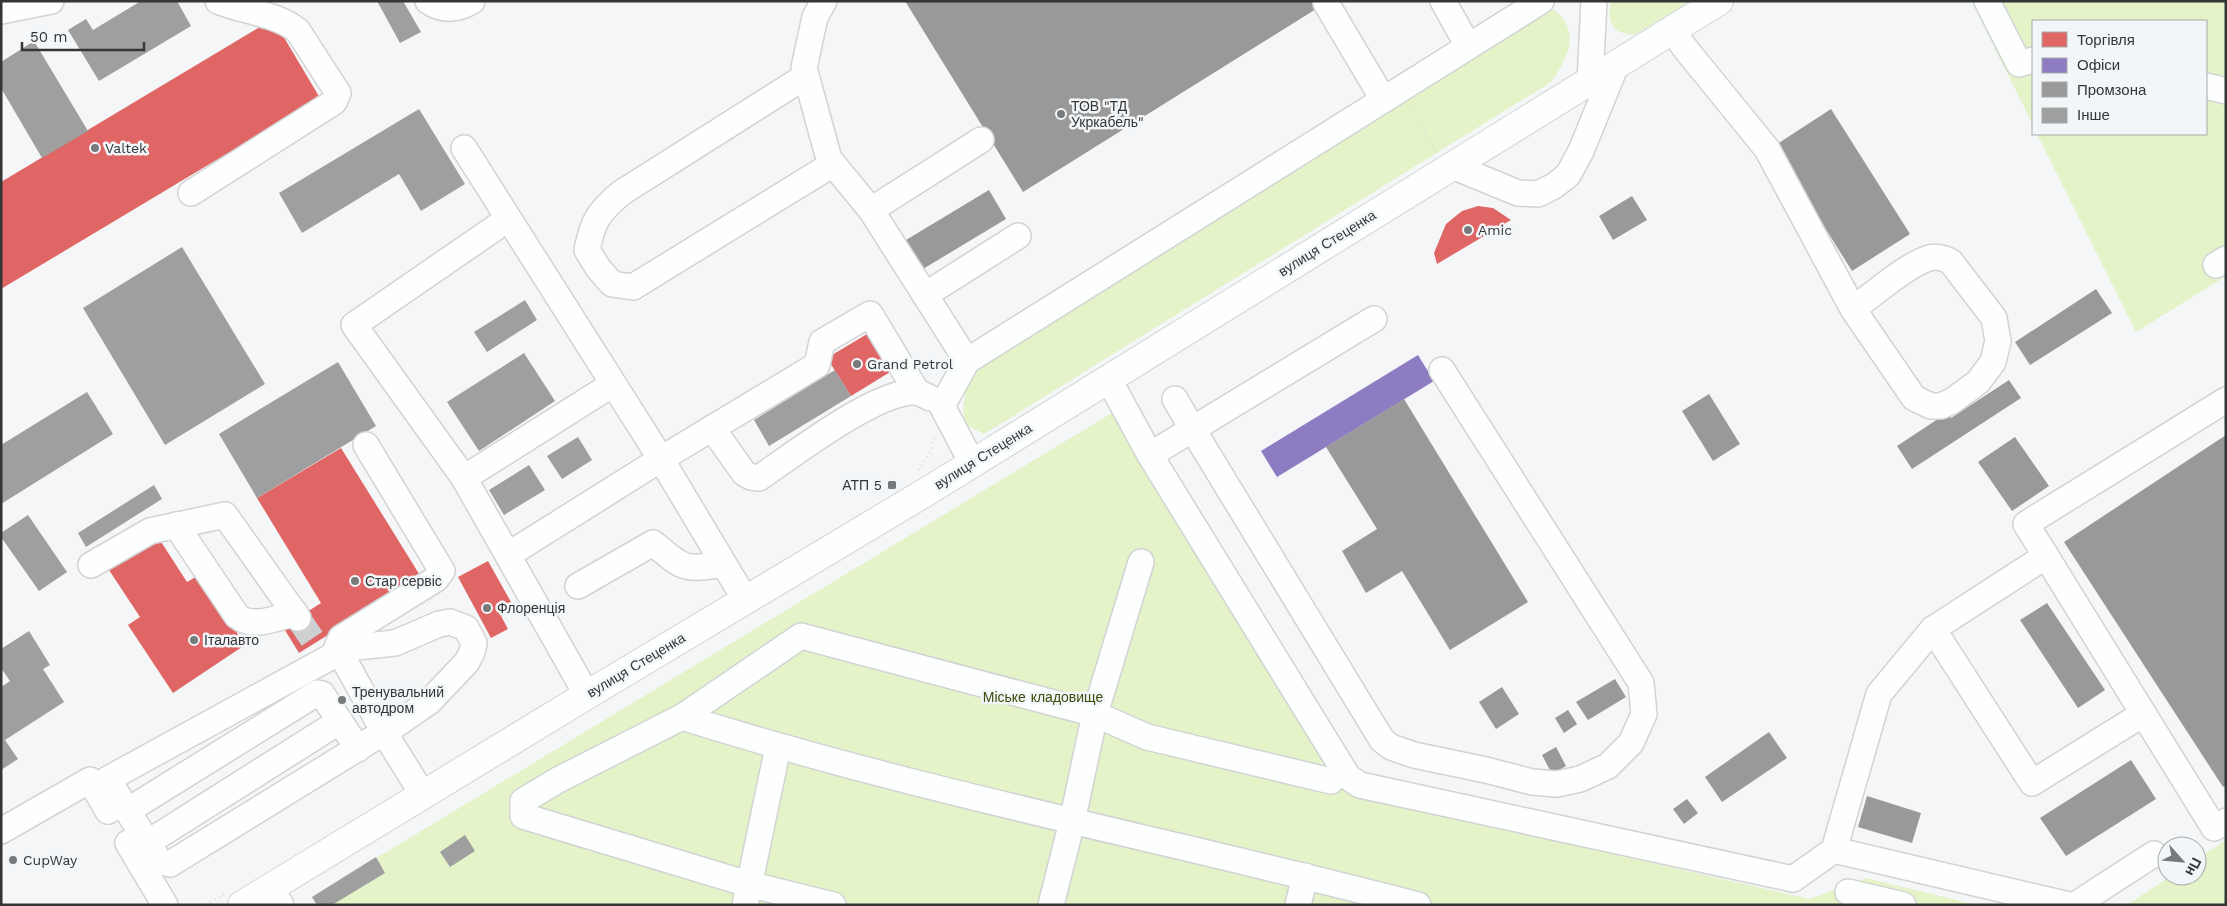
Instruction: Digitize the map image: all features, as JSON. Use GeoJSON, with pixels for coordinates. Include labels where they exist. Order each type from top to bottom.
{"type":"FeatureCollection","features":[{"type":"Feature","properties":{"kind":"main road","name":"вулиця Стеценка"},"geometry":{"type":"LineString","coordinates":[[242,905],[276,896],[423,794],[972,463],[1719,1]]}},
{"type":"Feature","properties":{"kind":"lane"},"geometry":{"type":"LineString","coordinates":[[1,11],[51,1]]}},
{"type":"Feature","properties":{"kind":"lane"},"geometry":{"type":"LineString","coordinates":[[191,193],[334,102],[338,93],[298,31],[282,20],[236,8],[218,1]]}},
{"type":"Feature","properties":{"kind":"lane"},"geometry":{"type":"LineString","coordinates":[[428,1],[440,7],[450,9],[458,8],[472,1]]}},
{"type":"Feature","properties":{"kind":"lane"},"geometry":{"type":"LineString","coordinates":[[824,1],[815,16],[804,68],[828,159],[870,210],[967,361]]}},
{"type":"Feature","properties":{"kind":"lane"},"geometry":{"type":"LineString","coordinates":[[1443,1],[1468,46]]}},
{"type":"Feature","properties":{"kind":"lane"},"geometry":{"type":"LineString","coordinates":[[942,406],[967,361],[1541,1]]}},
{"type":"Feature","properties":{"kind":"lane"},"geometry":{"type":"LineString","coordinates":[[1590,81],[1594,1]]}},
{"type":"Feature","properties":{"kind":"lane"},"geometry":{"type":"LineString","coordinates":[[1987,1],[2018,64],[2032,60]]}},
{"type":"Feature","properties":{"kind":"lane"},"geometry":{"type":"LineString","coordinates":[[1326,3],[1383,99]]}},
{"type":"Feature","properties":{"kind":"lane"},"geometry":{"type":"LineString","coordinates":[[1673,30],[1684,47],[1767,149],[1853,309],[1914,398],[1923,404],[1940,406],[1952,401],[1978,382],[1993,362],[1997,351],[1998,341],[1994,318],[1951,262],[1945,258],[1930,257],[1912,267],[1853,309]]}},
{"type":"Feature","properties":{"kind":"lane"},"geometry":{"type":"LineString","coordinates":[[1452,166],[1518,193],[1538,194],[1554,186],[1568,175],[1581,151],[1616,65]]}},
{"type":"Feature","properties":{"kind":"lane"},"geometry":{"type":"LineString","coordinates":[[806,76],[621,193],[600,211],[591,229],[587,250],[598,268],[612,284],[633,287],[833,164]]}},
{"type":"Feature","properties":{"kind":"lane"},"geometry":{"type":"LineString","coordinates":[[2207,86],[2226,91]]}},
{"type":"Feature","properties":{"kind":"lane"},"geometry":{"type":"LineString","coordinates":[[870,210],[982,140]]}},
{"type":"Feature","properties":{"kind":"lane"},"geometry":{"type":"LineString","coordinates":[[464,148],[661,459],[746,601]]}},
{"type":"Feature","properties":{"kind":"lane"},"geometry":{"type":"LineString","coordinates":[[508,219],[354,325],[464,478],[586,695]]}},
{"type":"Feature","properties":{"kind":"lane"},"geometry":{"type":"LineString","coordinates":[[925,295],[1018,236]]}},
{"type":"Feature","properties":{"kind":"lane"},"geometry":{"type":"LineString","coordinates":[[508,555],[661,459],[817,365],[822,342],[870,314],[917,392],[942,406],[972,463]]}},
{"type":"Feature","properties":{"kind":"lane"},"geometry":{"type":"LineString","coordinates":[[1150,455],[1374,319]]}},
{"type":"Feature","properties":{"kind":"lane"},"geometry":{"type":"LineString","coordinates":[[1175,398],[1382,740],[1401,752],[1532,782],[1557,784],[1580,779],[1608,766],[1631,743],[1644,714],[1641,683],[1442,370]]}},
{"type":"Feature","properties":{"kind":"lane"},"geometry":{"type":"LineString","coordinates":[[1108,378],[1150,455],[1348,776],[1360,785],[1793,879],[1834,850],[1879,694],[1933,629],[2046,556]]}},
{"type":"Feature","properties":{"kind":"lane"},"geometry":{"type":"LineString","coordinates":[[464,478],[613,384]]}},
{"type":"Feature","properties":{"kind":"lane"},"geometry":{"type":"LineString","coordinates":[[712,428],[744,473],[750,477],[758,478],[864,408],[897,395],[917,392]]}},
{"type":"Feature","properties":{"kind":"lane"},"geometry":{"type":"LineString","coordinates":[[2226,400],[2026,524],[2214,828],[2226,821]]}},
{"type":"Feature","properties":{"kind":"lane"},"geometry":{"type":"LineString","coordinates":[[165,905],[119,808],[108,779],[336,647],[341,638],[436,578],[442,571],[366,445]]}},
{"type":"Feature","properties":{"kind":"lane"},"geometry":{"type":"LineString","coordinates":[[91,565],[150,531],[176,525],[225,515],[296,616],[257,622],[243,620],[237,616],[176,525]]}},
{"type":"Feature","properties":{"kind":"lane"},"geometry":{"type":"LineString","coordinates":[[578,586],[653,543],[679,565],[700,568],[724,564]]}},
{"type":"Feature","properties":{"kind":"lane"},"geometry":{"type":"LineString","coordinates":[[1052,905],[1072,822],[1094,714],[1141,562]]}},
{"type":"Feature","properties":{"kind":"lane"},"geometry":{"type":"LineString","coordinates":[[1,831],[90,780],[119,808],[147,842],[159,861],[170,864],[384,732],[429,702],[454,678],[467,662],[474,643],[466,628],[450,622],[439,624],[396,643],[327,651]]}},
{"type":"Feature","properties":{"kind":"lane"},"geometry":{"type":"LineString","coordinates":[[1933,629],[2032,783],[2143,714]]}},
{"type":"Feature","properties":{"kind":"lane"},"geometry":{"type":"LineString","coordinates":[[834,905],[747,894],[523,816],[523,801],[544,788],[682,716],[801,636],[1094,714],[1148,737],[1331,781]]}},
{"type":"Feature","properties":{"kind":"lane"},"geometry":{"type":"LineString","coordinates":[[327,651],[384,732],[423,794]]}},
{"type":"Feature","properties":{"kind":"lane"},"geometry":{"type":"LineString","coordinates":[[119,808],[317,694],[322,694],[358,748]]}},
{"type":"Feature","properties":{"kind":"lane"},"geometry":{"type":"LineString","coordinates":[[682,716],[778,747],[1072,822],[1305,876],[1418,905]]}},
{"type":"Feature","properties":{"kind":"lane"},"geometry":{"type":"LineString","coordinates":[[147,842],[340,721]]}},
{"type":"Feature","properties":{"kind":"lane"},"geometry":{"type":"LineString","coordinates":[[747,894],[778,747]]}},
{"type":"Feature","properties":{"kind":"lane"},"geometry":{"type":"LineString","coordinates":[[1834,850],[2069,905]]}},
{"type":"Feature","properties":{"kind":"lane"},"geometry":{"type":"LineString","coordinates":[[2076,905],[2154,854]]}},
{"type":"Feature","properties":{"kind":"lane"},"geometry":{"type":"LineString","coordinates":[[1298,905],[1305,876]]}},
{"type":"Feature","properties":{"kind":"lane"},"geometry":{"type":"LineString","coordinates":[[1848,892],[1903,905]]}},
{"type":"Feature","properties":{"kind":"path"},"geometry":{"type":"LineString","coordinates":[[919,470],[931,451],[942,406]]}},
{"type":"Feature","properties":{"kind":"green space"},"geometry":{"type":"Polygon","coordinates":[[[1611,1],[1690,1],[1636,34],[1628,34],[1622,33],[1613,26],[1610,15],[1611,1]]]}},
{"type":"Feature","properties":{"kind":"green space"},"geometry":{"type":"Polygon","coordinates":[[[1971,1],[2226,1],[2226,276],[2136,332],[2038,135],[2207,135],[2207,20],[2032,20],[2032,123],[1971,1]]]}},
{"type":"Feature","properties":{"kind":"green space"},"geometry":{"type":"Polygon","coordinates":[[[1553,9],[1562,17],[1570,35],[1567,54],[1563,64],[1551,82],[984,434],[966,425],[963,410],[965,394],[976,364],[1545,10],[1553,9]]]}},
{"type":"Feature","properties":{"kind":"green space","name":"Міське кладовище"},"geometry":{"type":"Polygon","coordinates":[[[1112,413],[1346,793],[1810,899],[1866,878],[1977,905],[317,905],[312,897],[1112,413]]]}},
{"type":"Feature","properties":{"kind":"green space"},"geometry":{"type":"Polygon","coordinates":[[[2226,840],[2226,905],[2127,905],[2157,885],[2207,886],[2207,852],[2226,840]]]}},
{"type":"Feature","properties":{"kind":"building: Торгівля"},"geometry":{"type":"Polygon","coordinates":[[[273,19],[320,98],[1,289],[1,182],[273,19]]]}},
{"type":"Feature","properties":{"kind":"building: Торгівля","name":"Amic"},"geometry":{"type":"Polygon","coordinates":[[[1478,206],[1493,208],[1511,220],[1437,264],[1434,253],[1446,224],[1462,211],[1478,206]]]}},
{"type":"Feature","properties":{"kind":"building: Торгівля"},"geometry":{"type":"Polygon","coordinates":[[[872,331],[895,369],[851,396],[827,358],[872,331]]]}},
{"type":"Feature","properties":{"kind":"building: Торгівля"},"geometry":{"type":"Polygon","coordinates":[[[341,448],[421,577],[299,653],[283,627],[321,603],[257,498],[341,448]]]}},
{"type":"Feature","properties":{"kind":"building: Торгівля"},"geometry":{"type":"Polygon","coordinates":[[[156,534],[187,582],[199,575],[245,645],[173,693],[128,625],[140,617],[107,567],[156,534]]]}},
{"type":"Feature","properties":{"kind":"building: Торгівля"},"geometry":{"type":"Polygon","coordinates":[[[488,561],[511,602],[502,607],[505,611],[500,614],[508,629],[491,638],[458,577],[488,561]]]}},
{"type":"Feature","properties":{"kind":"building: Офіси"},"geometry":{"type":"Polygon","coordinates":[[[1418,355],[1434,381],[1277,477],[1261,451],[1418,355]]]}},
{"type":"Feature","properties":{"kind":"building: Промзона","name":"ТОВ \"ТД Укркабель\""},"geometry":{"type":"Polygon","coordinates":[[[905,1],[1329,1],[1023,192],[905,1]]]}},
{"type":"Feature","properties":{"kind":"building: Промзона"},"geometry":{"type":"Polygon","coordinates":[[[1831,109],[1910,234],[1852,271],[1774,146],[1831,109]]]}},
{"type":"Feature","properties":{"kind":"building: Промзона"},"geometry":{"type":"Polygon","coordinates":[[[989,190],[1006,219],[918,272],[901,243],[989,190]]]}},
{"type":"Feature","properties":{"kind":"building: Промзона"},"geometry":{"type":"Polygon","coordinates":[[[1632,196],[1647,220],[1613,240],[1599,216],[1632,196]]]}},
{"type":"Feature","properties":{"kind":"building: Промзона"},"geometry":{"type":"Polygon","coordinates":[[[2096,289],[2112,313],[2030,365],[2015,342],[2096,289]]]}},
{"type":"Feature","properties":{"kind":"building: Промзона"},"geometry":{"type":"Polygon","coordinates":[[[2009,380],[2021,398],[1912,469],[1897,446],[1947,413],[1951,418],[2009,380]]]}},
{"type":"Feature","properties":{"kind":"building: Промзона"},"geometry":{"type":"Polygon","coordinates":[[[1709,394],[1740,444],[1713,461],[1682,411],[1709,394]]]}},
{"type":"Feature","properties":{"kind":"building: Промзона"},"geometry":{"type":"Polygon","coordinates":[[[1404,399],[1528,602],[1450,650],[1402,571],[1366,593],[1342,551],[1377,529],[1326,447],[1404,399]]]}},
{"type":"Feature","properties":{"kind":"building: Промзона"},"geometry":{"type":"Polygon","coordinates":[[[2226,435],[2226,785],[2223,787],[2064,542],[2226,435]]]}},
{"type":"Feature","properties":{"kind":"building: Промзона"},"geometry":{"type":"Polygon","coordinates":[[[2015,437],[2049,486],[2012,511],[1978,462],[2015,437]]]}},
{"type":"Feature","properties":{"kind":"building: Промзона"},"geometry":{"type":"Polygon","coordinates":[[[2047,603],[2105,690],[2078,708],[2020,620],[2047,603]]]}},
{"type":"Feature","properties":{"kind":"building: Промзона"},"geometry":{"type":"Polygon","coordinates":[[[1615,679],[1626,697],[1588,720],[1576,702],[1615,679]]]}},
{"type":"Feature","properties":{"kind":"building: Промзона"},"geometry":{"type":"Polygon","coordinates":[[[1502,687],[1519,714],[1496,729],[1479,702],[1502,687]]]}},
{"type":"Feature","properties":{"kind":"building: Промзона"},"geometry":{"type":"Polygon","coordinates":[[[1568,710],[1577,724],[1564,733],[1555,718],[1568,710]]]}},
{"type":"Feature","properties":{"kind":"building: Промзона"},"geometry":{"type":"Polygon","coordinates":[[[1769,732],[1787,758],[1722,802],[1705,777],[1769,732]]]}},
{"type":"Feature","properties":{"kind":"building: Промзона"},"geometry":{"type":"Polygon","coordinates":[[[1556,747],[1566,766],[1552,774],[1542,755],[1556,747]]]}},
{"type":"Feature","properties":{"kind":"building: Промзона"},"geometry":{"type":"Polygon","coordinates":[[[2131,760],[2156,799],[2066,856],[2040,818],[2131,760]]]}},
{"type":"Feature","properties":{"kind":"building: Промзона"},"geometry":{"type":"Polygon","coordinates":[[[1867,796],[1921,813],[1912,843],[1858,827],[1867,796]]]}},
{"type":"Feature","properties":{"kind":"building: Промзона"},"geometry":{"type":"Polygon","coordinates":[[[1687,799],[1698,813],[1684,824],[1673,809],[1687,799]]]}},
{"type":"Feature","properties":{"kind":"building: Інше"},"geometry":{"type":"Polygon","coordinates":[[[141,1],[177,1],[191,26],[99,81],[68,30],[86,19],[93,30],[141,1]]]}},
{"type":"Feature","properties":{"kind":"building: Інше"},"geometry":{"type":"Polygon","coordinates":[[[377,1],[403,1],[421,32],[400,43],[377,1]]]}},
{"type":"Feature","properties":{"kind":"building: Інше"},"geometry":{"type":"Polygon","coordinates":[[[34,41],[88,131],[42,158],[1,88],[1,62],[34,41]]]}},
{"type":"Feature","properties":{"kind":"building: Інше"},"geometry":{"type":"Polygon","coordinates":[[[419,109],[465,184],[421,211],[399,174],[302,233],[279,193],[419,109]]]}},
{"type":"Feature","properties":{"kind":"building: Інше"},"geometry":{"type":"Polygon","coordinates":[[[182,247],[265,384],[165,445],[83,308],[182,247]]]}},
{"type":"Feature","properties":{"kind":"building: Інше"},"geometry":{"type":"Polygon","coordinates":[[[525,300],[537,320],[487,352],[474,332],[525,300]]]}},
{"type":"Feature","properties":{"kind":"building: Інше"},"geometry":{"type":"Polygon","coordinates":[[[524,353],[555,401],[479,451],[447,402],[524,353]]]}},
{"type":"Feature","properties":{"kind":"building: Інше"},"geometry":{"type":"Polygon","coordinates":[[[338,362],[376,426],[257,498],[219,434],[338,362]]]}},
{"type":"Feature","properties":{"kind":"building: Інше"},"geometry":{"type":"Polygon","coordinates":[[[835,370],[851,396],[769,446],[754,420],[835,370]]]}},
{"type":"Feature","properties":{"kind":"building: Інше"},"geometry":{"type":"Polygon","coordinates":[[[87,392],[113,434],[1,504],[1,445],[87,392]]]}},
{"type":"Feature","properties":{"kind":"building: Інше"},"geometry":{"type":"Polygon","coordinates":[[[578,437],[592,460],[562,479],[547,456],[578,437]]]}},
{"type":"Feature","properties":{"kind":"building: Інше"},"geometry":{"type":"Polygon","coordinates":[[[529,465],[545,490],[504,515],[489,490],[529,465]]]}},
{"type":"Feature","properties":{"kind":"building: Інше"},"geometry":{"type":"Polygon","coordinates":[[[154,485],[162,499],[86,547],[78,533],[154,485]]]}},
{"type":"Feature","properties":{"kind":"building: Інше"},"geometry":{"type":"Polygon","coordinates":[[[28,515],[67,572],[39,591],[1,537],[1,533],[28,515]]]}},
{"type":"Feature","properties":{"kind":"building: Інше"},"geometry":{"type":"Polygon","coordinates":[[[29,631],[50,665],[43,669],[64,702],[5,740],[18,759],[1,770],[1,687],[10,681],[1,668],[1,649],[29,631]]]}},
{"type":"Feature","properties":{"kind":"building: Інше"},"geometry":{"type":"Polygon","coordinates":[[[465,835],[475,851],[450,867],[440,852],[465,835]]]}},
{"type":"Feature","properties":{"kind":"building: Інше"},"geometry":{"type":"Polygon","coordinates":[[[376,857],[385,873],[332,905],[317,905],[312,897],[376,857]]]}},
{"type":"Feature","properties":{"kind":"tunnel"},"geometry":{"type":"LineString","coordinates":[[298,618],[315,643]]}},
{"type":"Feature","properties":{"kind":"place","name":"ТОВ \"ТД Укркабель\""},"geometry":{"type":"Point","coordinates":[1061,114]}},
{"type":"Feature","properties":{"kind":"place","name":"Valtek"},"geometry":{"type":"Point","coordinates":[95,148]}},
{"type":"Feature","properties":{"kind":"place","name":"Amic"},"geometry":{"type":"Point","coordinates":[1468,230]}},
{"type":"Feature","properties":{"kind":"place","name":"Grand Petrol"},"geometry":{"type":"Point","coordinates":[857,364]}},
{"type":"Feature","properties":{"kind":"place","name":"АТП 5"},"geometry":{"type":"Point","coordinates":[892,485]}},
{"type":"Feature","properties":{"kind":"place","name":"Стар сервіс"},"geometry":{"type":"Point","coordinates":[355,581]}},
{"type":"Feature","properties":{"kind":"place","name":"Флоренція"},"geometry":{"type":"Point","coordinates":[487,608]}},
{"type":"Feature","properties":{"kind":"place","name":"Італавто"},"geometry":{"type":"Point","coordinates":[194,640]}},
{"type":"Feature","properties":{"kind":"place","name":"Тренувальний автодром"},"geometry":{"type":"Point","coordinates":[342,700]}},
{"type":"Feature","properties":{"kind":"place","name":"CupWay"},"geometry":{"type":"Point","coordinates":[13,860]}}]}
